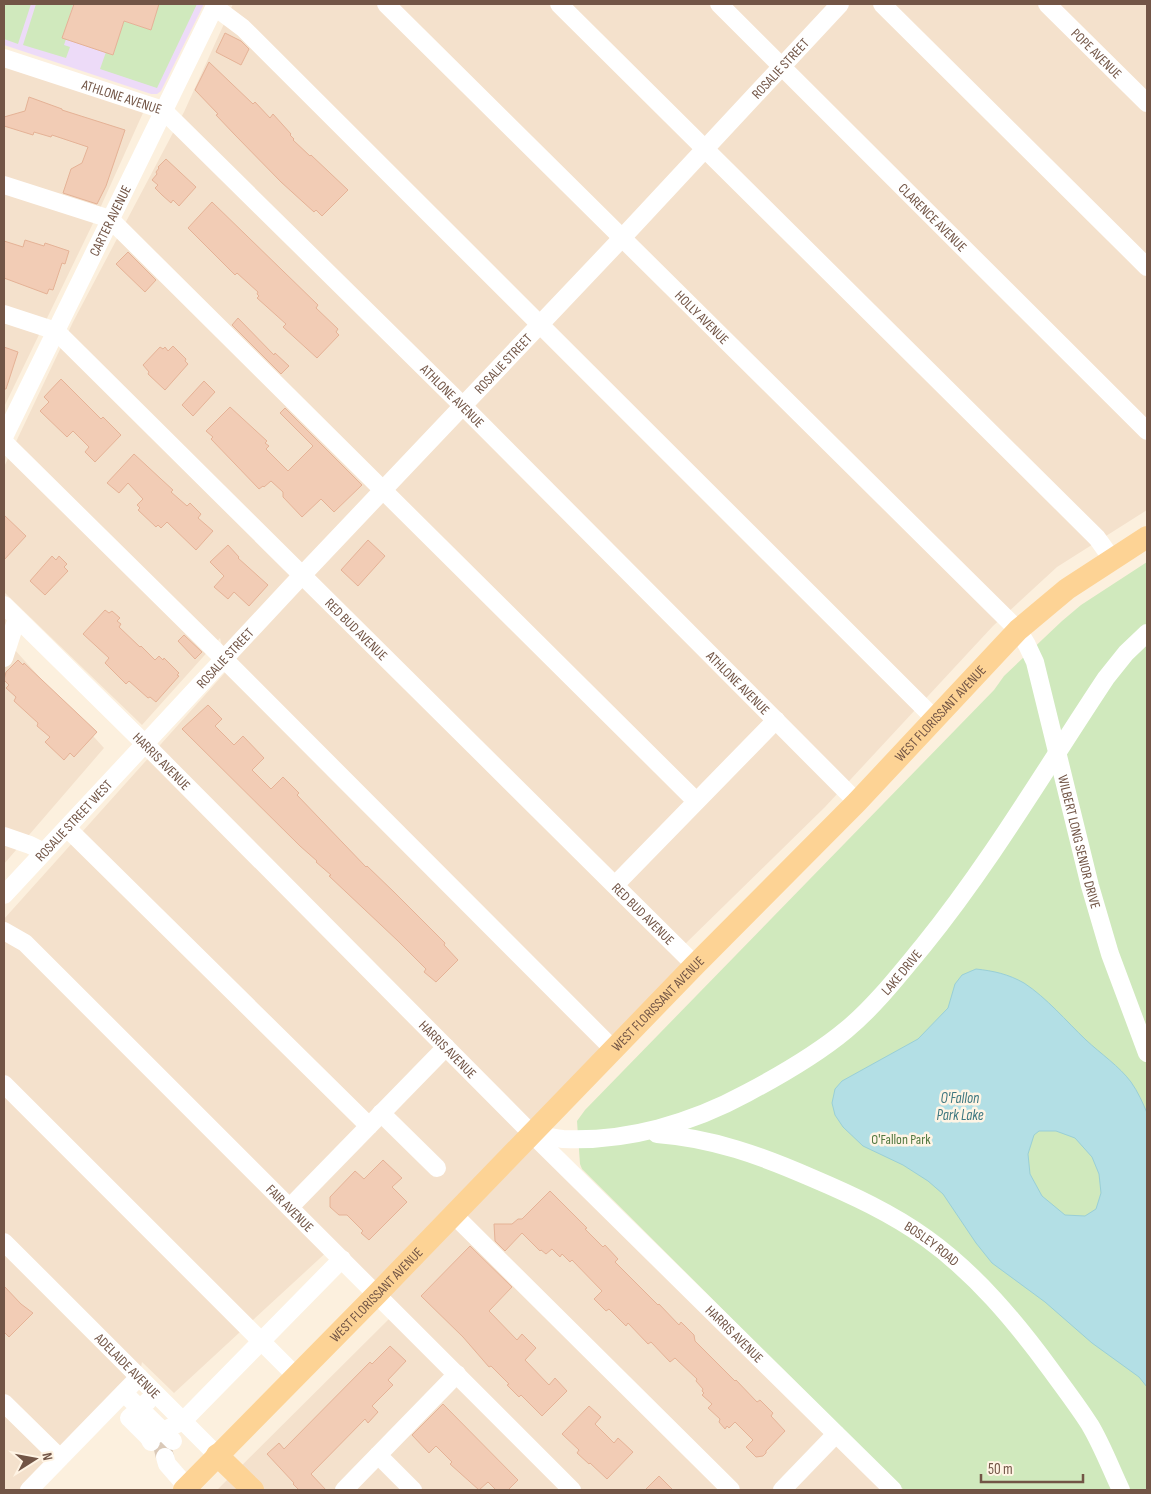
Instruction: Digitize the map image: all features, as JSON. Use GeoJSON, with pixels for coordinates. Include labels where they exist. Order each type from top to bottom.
{"type":"FeatureCollection","features":[{"type":"Feature","properties":{"kind":"main road","name":"WEST FLORISSANT AVENUE"},"geometry":{"type":"LineString","coordinates":[[186,1489],[695,965],[857,802],[1018,630],[1067,589],[1147,537]]}},
{"type":"Feature","properties":{"kind":"main road","name":"ADELAIDE AVENUE"},"geometry":{"type":"LineString","coordinates":[[217,1455],[252,1490]]}},
{"type":"Feature","properties":{"kind":"street","name":"HOLLY AVENUE"},"geometry":{"type":"LineString","coordinates":[[386,4],[1018,630]]}},
{"type":"Feature","properties":{"kind":"street"},"geometry":{"type":"LineString","coordinates":[[559,4],[1097,538],[1112,559]]}},
{"type":"Feature","properties":{"kind":"street","name":"CLARENCE AVENUE"},"geometry":{"type":"LineString","coordinates":[[719,4],[1147,431]]}},
{"type":"Feature","properties":{"kind":"street","name":"ROSALIE STREET"},"geometry":{"type":"LineString","coordinates":[[145,744],[840,4]]}},
{"type":"Feature","properties":{"kind":"street"},"geometry":{"type":"LineString","coordinates":[[882,4],[1147,267]]}},
{"type":"Feature","properties":{"kind":"street","name":"POPE AVENUE"},"geometry":{"type":"LineString","coordinates":[[1047,4],[1147,103]]}},
{"type":"Feature","properties":{"kind":"street"},"geometry":{"type":"LineString","coordinates":[[215,6],[243,28],[935,719]]}},
{"type":"Feature","properties":{"kind":"street","name":"CARTER AVENUE"},"geometry":{"type":"LineString","coordinates":[[4,437],[215,6]]}},
{"type":"Feature","properties":{"kind":"street","name":"ATHLONE AVENUE"},"geometry":{"type":"LineString","coordinates":[[4,58],[163,110],[463,406],[857,802]]}},
{"type":"Feature","properties":{"kind":"street"},"geometry":{"type":"LineString","coordinates":[[4,184],[110,219],[696,802]]}},
{"type":"Feature","properties":{"kind":"street","name":"RED BUD AVENUE"},"geometry":{"type":"LineString","coordinates":[[4,314],[56,331],[695,965]]}},
{"type":"Feature","properties":{"kind":"street"},"geometry":{"type":"LineString","coordinates":[[4,442],[225,659],[614,1050]]}},
{"type":"Feature","properties":{"kind":"street","name":"HARRIS AVENUE"},"geometry":{"type":"LineString","coordinates":[[4,606],[145,744],[532,1134],[893,1490]]}},
{"type":"Feature","properties":{"kind":"street"},"geometry":{"type":"LineString","coordinates":[[4,658],[17,618]]}},
{"type":"Feature","properties":{"kind":"street","name":"WILBERT LONG SENIOR DRIVE"},"geometry":{"type":"LineString","coordinates":[[1018,630],[1028,645],[1035,662],[1090,886],[1105,937],[1147,1053]]}},
{"type":"Feature","properties":{"kind":"street","name":"LAKE DRIVE"},"geometry":{"type":"LineString","coordinates":[[532,1134],[561,1139],[586,1139],[642,1132],[685,1122],[725,1105],[808,1058],[846,1030],[872,1005],[947,916],[992,853],[1106,678],[1126,653],[1147,633]]}},
{"type":"Feature","properties":{"kind":"street"},"geometry":{"type":"LineString","coordinates":[[615,885],[776,720]]}},
{"type":"Feature","properties":{"kind":"street","name":"ROSALIE STREET WEST"},"geometry":{"type":"LineString","coordinates":[[4,895],[145,744]]}},
{"type":"Feature","properties":{"kind":"street"},"geometry":{"type":"LineString","coordinates":[[67,828],[375,1119],[437,1168]]}},
{"type":"Feature","properties":{"kind":"street"},"geometry":{"type":"LineString","coordinates":[[4,836],[44,852]]}},
{"type":"Feature","properties":{"kind":"street","name":"FAIR AVENUE"},"geometry":{"type":"LineString","coordinates":[[4,931],[25,944],[572,1490]]}},
{"type":"Feature","properties":{"kind":"street"},"geometry":{"type":"LineString","coordinates":[[290,1207],[446,1047]]}},
{"type":"Feature","properties":{"kind":"street"},"geometry":{"type":"LineString","coordinates":[[4,1084],[296,1376]]}},
{"type":"Feature","properties":{"kind":"street","name":"BOSLEY ROAD"},"geometry":{"type":"LineString","coordinates":[[642,1132],[684,1136],[729,1146],[779,1164],[887,1214],[926,1238],[990,1295],[1029,1340],[1090,1426],[1121,1490]]}},
{"type":"Feature","properties":{"kind":"street"},"geometry":{"type":"LineString","coordinates":[[454,1215],[731,1490]]}},
{"type":"Feature","properties":{"kind":"street","name":"ADELAIDE AVENUE"},"geometry":{"type":"LineString","coordinates":[[4,1242],[217,1455]]}},
{"type":"Feature","properties":{"kind":"street"},"geometry":{"type":"LineString","coordinates":[[162,1446],[183,1421],[342,1259]]}},
{"type":"Feature","properties":{"kind":"street"},"geometry":{"type":"LineString","coordinates":[[344,1490],[457,1374]]}},
{"type":"Feature","properties":{"kind":"street"},"geometry":{"type":"LineString","coordinates":[[29,1490],[139,1377]]}},
{"type":"Feature","properties":{"kind":"street"},"geometry":{"type":"LineString","coordinates":[[124,1393],[140,1408]]}},
{"type":"Feature","properties":{"kind":"street"},"geometry":{"type":"LineString","coordinates":[[155,1393],[129,1418],[162,1446],[186,1489]]}},
{"type":"Feature","properties":{"kind":"street"},"geometry":{"type":"LineString","coordinates":[[4,1403],[60,1458]]}},
{"type":"Feature","properties":{"kind":"street"},"geometry":{"type":"LineString","coordinates":[[782,1490],[836,1434]]}},
{"type":"Feature","properties":{"kind":"street"},"geometry":{"type":"LineString","coordinates":[[378,1455],[414,1490]]}},
{"type":"Feature","properties":{"kind":"shaded area"},"geometry":{"type":"Polygon","coordinates":[[[4,4],[204,4],[161,91],[157,94],[151,94],[4,45],[4,4]]]}},
{"type":"Feature","properties":{"kind":"shaded area"},"geometry":{"type":"Polygon","coordinates":[[[233,4],[1147,4],[1147,510],[1057,567],[993,626],[825,807],[683,946],[695,965],[533,1134],[887,1490],[217,1490],[395,1313],[331,1248],[174,1393],[142,1362],[139,1377],[29,1490],[4,1490],[4,919],[231,666],[225,659],[220,638],[142,725],[4,592],[4,467],[73,322],[184,112],[233,4]]]}},
{"type":"Feature","properties":{"kind":"shaded area"},"geometry":{"type":"Polygon","coordinates":[[[4,58],[147,104],[97,215],[4,407],[4,58]]]}},
{"type":"Feature","properties":{"kind":"shaded area"},"geometry":{"type":"Polygon","coordinates":[[[4,638],[104,748],[4,864],[4,638]]]}},
{"type":"Feature","properties":{"kind":"green space"},"geometry":{"type":"Polygon","coordinates":[[[4,4],[31,4],[18,44],[4,39],[4,4]]]}},
{"type":"Feature","properties":{"kind":"green space"},"geometry":{"type":"Polygon","coordinates":[[[36,4],[73,5],[63,38],[66,39],[64,45],[70,47],[66,58],[23,45],[36,4]]]}},
{"type":"Feature","properties":{"kind":"green space"},"geometry":{"type":"Polygon","coordinates":[[[159,4],[197,4],[157,88],[100,69],[106,52],[113,55],[124,21],[151,30],[159,4]]]}},
{"type":"Feature","properties":{"kind":"green space","name":"O'Fallon Park"},"geometry":{"type":"Polygon","coordinates":[[[1147,562],[1147,1490],[904,1490],[582,1169],[577,1121],[585,1110],[994,690],[1004,676],[1081,605],[1147,562]]]}},
{"type":"Feature","properties":{"kind":"water","name":"O'Fallon Park Lake"},"geometry":{"type":"Polygon","coordinates":[[[976,969],[1007,975],[1024,983],[1126,1076],[1134,1086],[1144,1105],[1147,1113],[1147,1387],[1139,1377],[1092,1343],[1045,1302],[992,1263],[943,1194],[928,1181],[903,1165],[863,1146],[843,1127],[835,1115],[832,1103],[835,1089],[842,1081],[918,1039],[948,1008],[955,984],[962,975],[976,969]],[[1039,1131],[1034,1135],[1028,1154],[1030,1174],[1042,1196],[1065,1215],[1085,1216],[1096,1209],[1101,1193],[1099,1174],[1092,1157],[1075,1138],[1056,1131],[1039,1131]]]}},
{"type":"Feature","properties":{"kind":"building"},"geometry":{"type":"Polygon","coordinates":[[[74,4],[159,4],[151,30],[124,21],[113,55],[62,38],[74,4]]]}},
{"type":"Feature","properties":{"kind":"building"},"geometry":{"type":"Polygon","coordinates":[[[225,33],[241,41],[249,49],[241,65],[216,52],[225,33]]]}},
{"type":"Feature","properties":{"kind":"building"},"geometry":{"type":"Polygon","coordinates":[[[209,62],[253,104],[255,102],[270,118],[273,114],[291,134],[293,140],[348,190],[322,216],[316,210],[314,212],[281,182],[216,115],[218,114],[195,90],[209,62]]]}},
{"type":"Feature","properties":{"kind":"building"},"geometry":{"type":"Polygon","coordinates":[[[29,97],[62,110],[125,130],[106,186],[97,204],[63,193],[71,169],[82,163],[88,147],[52,135],[51,137],[34,132],[33,135],[4,126],[4,117],[25,111],[29,97]]]}},
{"type":"Feature","properties":{"kind":"building"},"geometry":{"type":"Polygon","coordinates":[[[166,159],[196,187],[179,206],[173,200],[171,203],[162,195],[155,188],[158,185],[152,180],[157,174],[158,167],[166,159]]]}},
{"type":"Feature","properties":{"kind":"building"},"geometry":{"type":"Polygon","coordinates":[[[212,202],[318,305],[316,308],[338,329],[336,332],[339,335],[317,358],[283,327],[286,324],[257,298],[259,296],[258,292],[237,273],[235,275],[188,228],[212,202]]]}},
{"type":"Feature","properties":{"kind":"building"},"geometry":{"type":"Polygon","coordinates":[[[25,240],[44,246],[45,243],[69,251],[65,264],[62,263],[53,290],[49,289],[47,294],[4,278],[4,241],[23,247],[25,240]]]}},
{"type":"Feature","properties":{"kind":"building"},"geometry":{"type":"Polygon","coordinates":[[[128,252],[156,280],[145,292],[116,264],[128,252]]]}},
{"type":"Feature","properties":{"kind":"building"},"geometry":{"type":"Polygon","coordinates":[[[238,318],[274,355],[275,353],[289,366],[281,374],[232,325],[238,318]]]}},
{"type":"Feature","properties":{"kind":"building"},"geometry":{"type":"Polygon","coordinates":[[[173,346],[186,359],[185,361],[188,364],[165,390],[148,374],[149,372],[143,365],[160,347],[163,349],[165,347],[168,351],[173,346]]]}},
{"type":"Feature","properties":{"kind":"building"},"geometry":{"type":"Polygon","coordinates":[[[4,347],[18,352],[6,389],[4,389],[4,347]]]}},
{"type":"Feature","properties":{"kind":"building"},"geometry":{"type":"Polygon","coordinates":[[[61,379],[101,419],[103,417],[121,435],[95,462],[85,452],[89,447],[73,431],[67,437],[40,411],[49,402],[44,397],[61,379]]]}},
{"type":"Feature","properties":{"kind":"building"},"geometry":{"type":"Polygon","coordinates":[[[204,381],[215,392],[193,416],[182,405],[204,381]]]}},
{"type":"Feature","properties":{"kind":"building"},"geometry":{"type":"Polygon","coordinates":[[[230,407],[267,441],[265,443],[269,446],[266,449],[288,471],[313,446],[280,413],[285,408],[362,485],[334,512],[321,499],[302,517],[283,497],[283,492],[271,481],[259,489],[211,439],[213,437],[206,431],[230,407]]]}},
{"type":"Feature","properties":{"kind":"building"},"geometry":{"type":"Polygon","coordinates":[[[134,454],[173,490],[171,492],[187,506],[190,503],[201,514],[198,518],[213,531],[196,550],[167,522],[161,528],[158,525],[156,527],[138,510],[140,508],[137,505],[143,499],[128,483],[119,493],[107,483],[134,454]]]}},
{"type":"Feature","properties":{"kind":"building"},"geometry":{"type":"Polygon","coordinates":[[[4,515],[26,536],[4,560],[4,515]]]}},
{"type":"Feature","properties":{"kind":"building"},"geometry":{"type":"Polygon","coordinates":[[[368,540],[385,556],[358,586],[341,570],[368,540]]]}},
{"type":"Feature","properties":{"kind":"building"},"geometry":{"type":"Polygon","coordinates":[[[228,545],[238,558],[268,585],[249,606],[234,592],[228,599],[214,587],[224,576],[210,562],[228,545]]]}},
{"type":"Feature","properties":{"kind":"building"},"geometry":{"type":"Polygon","coordinates":[[[52,556],[56,560],[59,556],[67,564],[64,567],[68,571],[45,595],[30,581],[52,556]]]}},
{"type":"Feature","properties":{"kind":"building"},"geometry":{"type":"Polygon","coordinates":[[[105,610],[109,613],[112,611],[120,618],[117,621],[121,624],[119,627],[155,660],[159,656],[163,660],[164,658],[179,673],[177,675],[179,676],[156,702],[150,697],[148,698],[129,681],[126,684],[105,663],[109,658],[83,634],[105,610]]]}},
{"type":"Feature","properties":{"kind":"building"},"geometry":{"type":"Polygon","coordinates":[[[184,635],[202,652],[195,659],[178,641],[184,635]]]}},
{"type":"Feature","properties":{"kind":"building"},"geometry":{"type":"Polygon","coordinates":[[[18,660],[23,665],[24,663],[97,732],[74,757],[70,753],[64,760],[45,742],[50,737],[14,701],[16,697],[6,688],[9,685],[4,680],[6,672],[18,660]]]}},
{"type":"Feature","properties":{"kind":"building"},"geometry":{"type":"Polygon","coordinates":[[[208,705],[222,719],[215,726],[234,745],[243,736],[264,758],[252,770],[271,789],[283,777],[299,793],[297,795],[366,867],[445,943],[444,945],[458,960],[436,982],[424,972],[426,969],[398,941],[329,876],[331,875],[182,729],[208,705]]]}},
{"type":"Feature","properties":{"kind":"building"},"geometry":{"type":"Polygon","coordinates":[[[383,1160],[402,1178],[392,1187],[407,1202],[369,1240],[347,1215],[339,1215],[330,1207],[330,1197],[355,1171],[364,1179],[383,1160]]]}},
{"type":"Feature","properties":{"kind":"building"},"geometry":{"type":"Polygon","coordinates":[[[550,1191],[603,1247],[605,1245],[618,1259],[615,1262],[658,1305],[679,1325],[681,1322],[694,1335],[695,1341],[735,1381],[757,1402],[760,1400],[773,1413],[771,1416],[785,1431],[763,1456],[756,1457],[746,1447],[753,1440],[735,1422],[725,1429],[719,1422],[720,1419],[708,1408],[712,1404],[702,1395],[704,1393],[703,1389],[696,1381],[697,1379],[675,1358],[670,1362],[651,1342],[648,1344],[628,1323],[626,1326],[609,1309],[606,1311],[594,1299],[602,1291],[572,1260],[570,1262],[562,1254],[560,1257],[552,1249],[546,1254],[540,1251],[522,1233],[505,1251],[495,1241],[494,1224],[512,1224],[518,1219],[522,1219],[550,1191]]]}},
{"type":"Feature","properties":{"kind":"building"},"geometry":{"type":"Polygon","coordinates":[[[470,1246],[512,1287],[489,1311],[517,1340],[522,1334],[536,1348],[525,1360],[549,1385],[555,1378],[567,1391],[542,1416],[521,1395],[519,1397],[507,1385],[509,1384],[491,1366],[489,1367],[463,1337],[421,1296],[470,1246]]]}},
{"type":"Feature","properties":{"kind":"building"},"geometry":{"type":"Polygon","coordinates":[[[4,1286],[21,1304],[33,1313],[9,1337],[4,1332],[4,1286]]]}},
{"type":"Feature","properties":{"kind":"building"},"geometry":{"type":"Polygon","coordinates":[[[390,1346],[406,1361],[388,1380],[393,1385],[372,1406],[378,1412],[368,1423],[365,1419],[311,1474],[326,1490],[299,1490],[267,1454],[279,1443],[284,1449],[370,1362],[372,1364],[390,1346]]]}},
{"type":"Feature","properties":{"kind":"building"},"geometry":{"type":"Polygon","coordinates":[[[443,1404],[518,1480],[508,1490],[496,1490],[488,1482],[479,1490],[450,1464],[452,1462],[436,1446],[429,1453],[412,1435],[443,1404]]]}},
{"type":"Feature","properties":{"kind":"building"},"geometry":{"type":"Polygon","coordinates":[[[589,1406],[601,1417],[595,1424],[614,1443],[618,1438],[633,1452],[607,1479],[577,1453],[579,1450],[562,1434],[589,1406]]]}},
{"type":"Feature","properties":{"kind":"building"},"geometry":{"type":"Polygon","coordinates":[[[659,1476],[673,1490],[645,1490],[659,1476]]]}},
{"type":"Feature","properties":{"kind":"tunnel"},"geometry":{"type":"LineString","coordinates":[[161,1441],[165,1457]]}}]}
